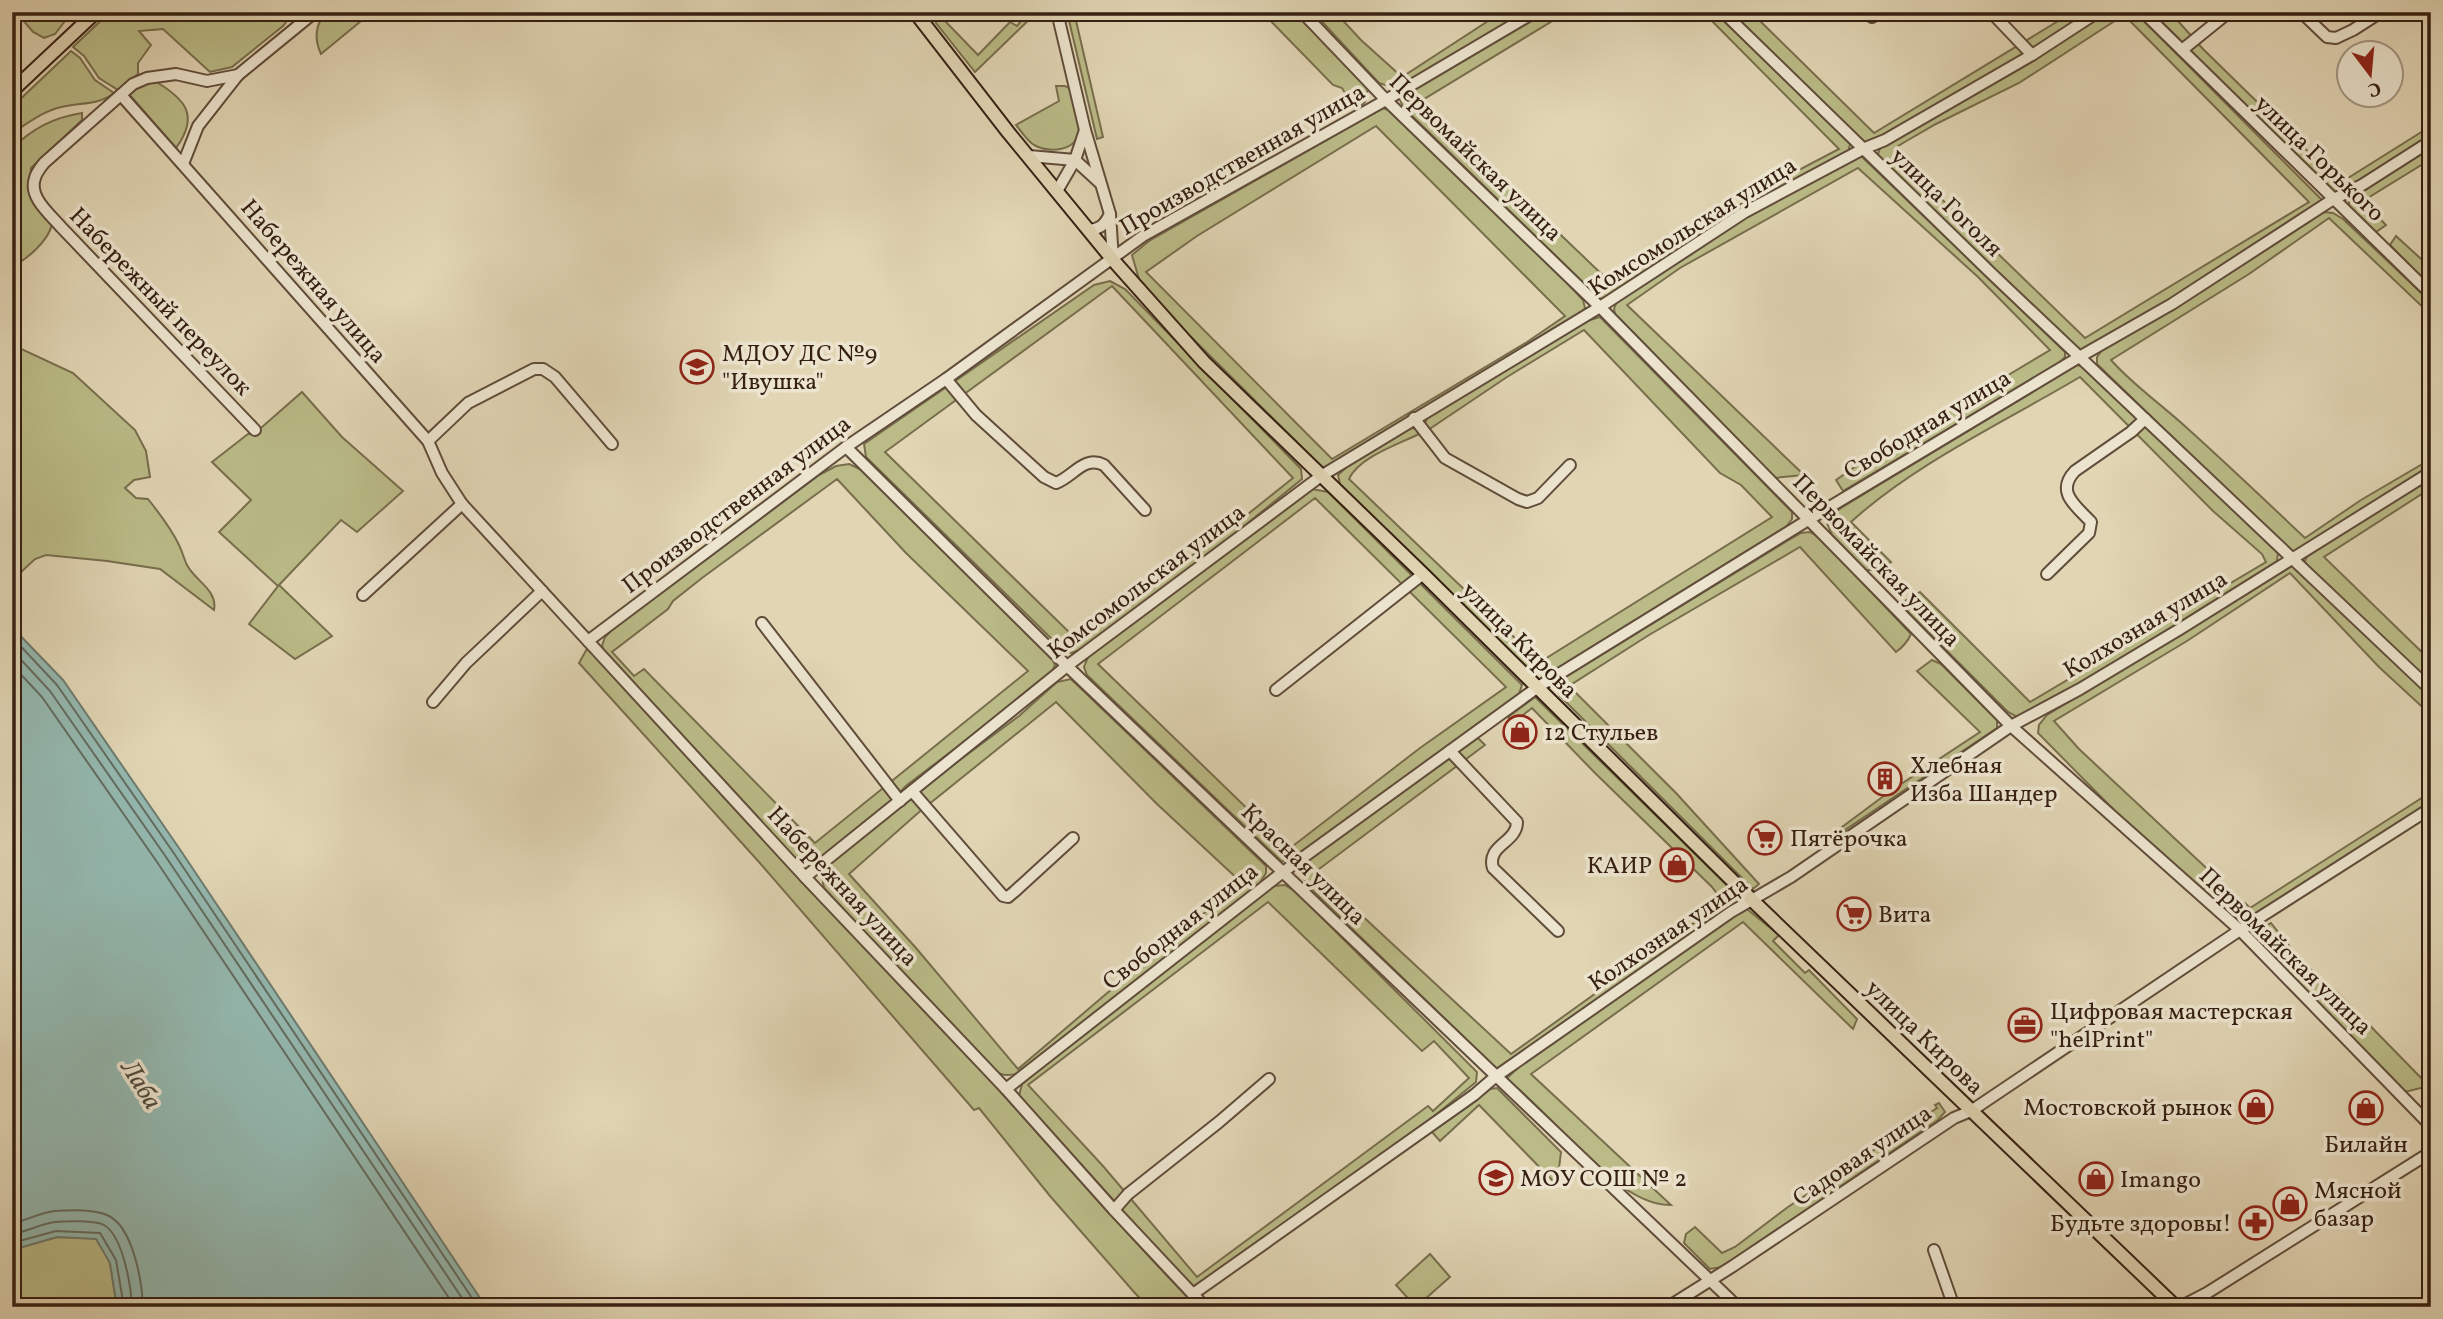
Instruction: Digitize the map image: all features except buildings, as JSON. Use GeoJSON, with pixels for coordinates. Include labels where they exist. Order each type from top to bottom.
{"type":"FeatureCollection","features":[{"type":"Feature","properties":{"kind":"main road"},"geometry":{"type":"LineString","coordinates":[[12,91],[96,12]]}},
{"type":"Feature","properties":{"kind":"main road","name":"улица Кирова"},"geometry":{"type":"LineString","coordinates":[[915,12],[1113,260],[1203,362],[1423,574],[1753,901],[2178,1307]]}},
{"type":"Feature","properties":{"kind":"street"},"geometry":{"type":"LineString","coordinates":[[183,164],[198,126],[239,75],[315,12]]}},
{"type":"Feature","properties":{"kind":"street"},"geometry":{"type":"LineString","coordinates":[[1057,12],[1085,130],[1110,215],[1113,260]]}},
{"type":"Feature","properties":{"kind":"street","name":"Первомайская улица"},"geometry":{"type":"LineString","coordinates":[[1302,12],[1386,100],[1600,307],[2011,726],[2240,930],[2431,1126]]}},
{"type":"Feature","properties":{"kind":"street","name":"Производственная улица"},"geometry":{"type":"LineString","coordinates":[[588,641],[846,447],[946,379],[1143,236],[1386,100],[1535,12]]}},
{"type":"Feature","properties":{"kind":"street","name":"улица Гоголя"},"geometry":{"type":"LineString","coordinates":[[1723,12],[2055,334],[2431,690]]}},
{"type":"Feature","properties":{"kind":"street"},"geometry":{"type":"LineString","coordinates":[[1991,12],[2032,55]]}},
{"type":"Feature","properties":{"kind":"street","name":"Комсомольская улица"},"geometry":{"type":"LineString","coordinates":[[805,877],[1067,666],[1321,476],[1600,307],[1745,212],[1885,140],[2032,55],[2098,12]]}},
{"type":"Feature","properties":{"kind":"street","name":"улица Горького"},"geometry":{"type":"LineString","coordinates":[[2143,12],[2431,294]]}},
{"type":"Feature","properties":{"kind":"street"},"geometry":{"type":"LineString","coordinates":[[2182,50],[2229,12]]}},
{"type":"Feature","properties":{"kind":"street"},"geometry":{"type":"LineString","coordinates":[[2301,12],[2326,37],[2336,38],[2381,12]]}},
{"type":"Feature","properties":{"kind":"street"},"geometry":{"type":"LineString","coordinates":[[121,94],[147,78],[176,74],[207,81],[239,75]]}},
{"type":"Feature","properties":{"kind":"street","name":"Набережная улица"},"geometry":{"type":"LineString","coordinates":[[121,94],[428,441],[442,473],[462,504],[1205,1307]]}},
{"type":"Feature","properties":{"kind":"street","name":"Набережный переулок"},"geometry":{"type":"LineString","coordinates":[[121,94],[44,163],[35,178],[37,200],[255,430]]}},
{"type":"Feature","properties":{"kind":"street"},"geometry":{"type":"LineString","coordinates":[[1057,191],[1075,160],[1085,130]]}},
{"type":"Feature","properties":{"kind":"street","name":"Свободная улица"},"geometry":{"type":"LineString","coordinates":[[1006,1089],[1283,872],[1538,687],[1808,520],[2172,304],[2332,200],[2362,185],[2431,141]]}},
{"type":"Feature","properties":{"kind":"street"},"geometry":{"type":"LineString","coordinates":[[1029,156],[1075,160],[1101,184]]}},
{"type":"Feature","properties":{"kind":"street"},"geometry":{"type":"LineString","coordinates":[[1089,230],[1105,224],[1110,215]]}},
{"type":"Feature","properties":{"kind":"street"},"geometry":{"type":"LineString","coordinates":[[428,441],[468,403],[534,369],[543,369],[555,377],[612,444]]}},
{"type":"Feature","properties":{"kind":"street"},"geometry":{"type":"LineString","coordinates":[[946,379],[976,415],[1044,477],[1056,483],[1088,461],[1096,461],[1104,465],[1145,510]]}},
{"type":"Feature","properties":{"kind":"street"},"geometry":{"type":"LineString","coordinates":[[1414,418],[1445,458],[1527,502],[1538,498],[1570,465]]}},
{"type":"Feature","properties":{"kind":"street"},"geometry":{"type":"LineString","coordinates":[[2046,574],[2092,527],[2091,522],[2070,499],[2066,490],[2068,478],[2145,419]]}},
{"type":"Feature","properties":{"kind":"street","name":"Красная улица"},"geometry":{"type":"LineString","coordinates":[[846,447],[1067,666],[1738,1307]]}},
{"type":"Feature","properties":{"kind":"street","name":"Колхозная улица"},"geometry":{"type":"LineString","coordinates":[[1193,1294],[1731,912],[1753,901],[2011,726],[2080,689],[2180,629],[2431,472]]}},
{"type":"Feature","properties":{"kind":"street"},"geometry":{"type":"LineString","coordinates":[[363,595],[462,504]]}},
{"type":"Feature","properties":{"kind":"street"},"geometry":{"type":"LineString","coordinates":[[1276,690],[1423,574]]}},
{"type":"Feature","properties":{"kind":"street"},"geometry":{"type":"LineString","coordinates":[[433,702],[466,663],[542,591]]}},
{"type":"Feature","properties":{"kind":"street"},"geometry":{"type":"LineString","coordinates":[[762,623],[900,801]]}},
{"type":"Feature","properties":{"kind":"street"},"geometry":{"type":"LineString","coordinates":[[1450,751],[1517,822],[1513,835],[1494,851],[1491,860],[1493,868],[1558,931]]}},
{"type":"Feature","properties":{"kind":"street"},"geometry":{"type":"LineString","coordinates":[[912,791],[1003,896],[1008,897],[1073,838]]}},
{"type":"Feature","properties":{"kind":"street","name":"Садовая улица"},"geometry":{"type":"LineString","coordinates":[[1668,1307],[1954,1118],[1970,1111],[2240,930],[2431,808]]}},
{"type":"Feature","properties":{"kind":"street"},"geometry":{"type":"LineString","coordinates":[[1114,1210],[1128,1194],[1269,1079]]}},
{"type":"Feature","properties":{"kind":"street"},"geometry":{"type":"LineString","coordinates":[[2178,1307],[2207,1293],[2431,1152]]}},
{"type":"Feature","properties":{"kind":"street"},"geometry":{"type":"LineString","coordinates":[[1934,1250],[1954,1307]]}},
{"type":"Feature","properties":{"kind":"green space"},"geometry":{"type":"Polygon","coordinates":[[[16,12],[72,12],[55,34],[44,38],[33,32],[16,12]]]}},
{"type":"Feature","properties":{"kind":"green space"},"geometry":{"type":"Polygon","coordinates":[[[110,12],[294,12],[283,26],[232,67],[210,72],[163,29],[139,31],[151,45],[138,63],[138,74],[118,90],[99,78],[84,56],[73,47],[110,12]]]}},
{"type":"Feature","properties":{"kind":"green space"},"geometry":{"type":"Polygon","coordinates":[[[326,12],[372,12],[321,54],[317,32],[326,12]]]}},
{"type":"Feature","properties":{"kind":"green space"},"geometry":{"type":"Polygon","coordinates":[[[932,12],[954,12],[945,21],[978,55],[1010,22],[1017,26],[1022,20],[1016,15],[1019,12],[1037,12],[975,72],[936,23],[932,12]]]}},
{"type":"Feature","properties":{"kind":"green space"},"geometry":{"type":"Polygon","coordinates":[[[1067,12],[1074,12],[1103,137],[1097,139],[1067,12]]]}},
{"type":"Feature","properties":{"kind":"green space"},"geometry":{"type":"Polygon","coordinates":[[[1262,12],[1294,12],[1365,85],[1368,89],[1365,102],[1356,111],[1342,88],[1333,85],[1262,12]]]}},
{"type":"Feature","properties":{"kind":"green space"},"geometry":{"type":"Polygon","coordinates":[[[1313,12],[1335,12],[1402,77],[1502,12],[1525,12],[1406,83],[1391,87],[1379,83],[1313,12]]]}},
{"type":"Feature","properties":{"kind":"green space"},"geometry":{"type":"Polygon","coordinates":[[[1546,12],[1567,12],[1421,101],[1612,284],[1778,181],[1839,149],[1703,12],[1716,12],[1850,144],[1848,153],[1662,260],[1600,299],[1403,107],[1400,100],[1406,93],[1546,12]]]}},
{"type":"Feature","properties":{"kind":"green space"},"geometry":{"type":"Polygon","coordinates":[[[1729,12],[1751,12],[1874,133],[2073,12],[2090,12],[2038,46],[1872,142],[1865,143],[1729,12]]]}},
{"type":"Feature","properties":{"kind":"green space"},"geometry":{"type":"Polygon","coordinates":[[[2106,12],[2135,12],[2322,200],[2320,204],[2168,301],[2081,351],[1878,155],[1882,147],[2106,12]],[[2124,15],[2019,83],[1936,124],[1895,148],[1894,153],[2085,338],[2309,202],[2124,15]]]}},
{"type":"Feature","properties":{"kind":"green space"},"geometry":{"type":"Polygon","coordinates":[[[2152,12],[2170,12],[2203,49],[2340,183],[2431,126],[2431,135],[2337,194],[2332,193],[2152,12]]]}},
{"type":"Feature","properties":{"kind":"green space"},"geometry":{"type":"Polygon","coordinates":[[[71,51],[80,58],[95,80],[114,93],[95,102],[54,109],[12,133],[12,107],[71,51]]]}},
{"type":"Feature","properties":{"kind":"green space"},"geometry":{"type":"Polygon","coordinates":[[[155,81],[174,94],[186,109],[187,126],[176,148],[127,92],[135,86],[155,81]]]}},
{"type":"Feature","properties":{"kind":"green space"},"geometry":{"type":"Polygon","coordinates":[[[1056,86],[1071,89],[1079,116],[1080,132],[1077,139],[1067,147],[1054,150],[1040,148],[1031,143],[1016,125],[1059,101],[1056,86]]]}},
{"type":"Feature","properties":{"kind":"green space"},"geometry":{"type":"Polygon","coordinates":[[[1383,108],[1389,110],[1412,131],[1512,229],[1526,239],[1583,300],[1585,308],[1581,314],[1328,468],[1323,468],[1174,320],[1139,279],[1132,255],[1149,241],[1383,108]],[[1376,126],[1197,236],[1146,272],[1332,459],[1527,342],[1565,316],[1376,126]]]}},
{"type":"Feature","properties":{"kind":"green space"},"geometry":{"type":"Polygon","coordinates":[[[82,113],[82,120],[31,168],[32,199],[52,224],[47,236],[36,249],[12,266],[12,148],[44,125],[82,113]]]}},
{"type":"Feature","properties":{"kind":"green space"},"geometry":{"type":"Polygon","coordinates":[[[2431,148],[2431,159],[2363,201],[2386,225],[2376,232],[2349,207],[2349,200],[2431,148]]]}},
{"type":"Feature","properties":{"kind":"green space"},"geometry":{"type":"Polygon","coordinates":[[[1860,155],[2065,352],[2065,357],[2057,365],[1843,491],[1836,480],[1856,466],[2050,350],[1978,277],[1858,168],[1680,268],[1627,305],[1804,475],[1774,478],[1615,314],[1614,309],[1617,301],[1748,215],[1860,155]]]}},
{"type":"Feature","properties":{"kind":"green space"},"geometry":{"type":"Polygon","coordinates":[[[2323,212],[2333,213],[2343,219],[2431,302],[2431,315],[2329,218],[2249,274],[2111,360],[2305,538],[2361,500],[2431,459],[2431,466],[2292,553],[2097,364],[2097,357],[2102,350],[2173,309],[2323,212]]]}},
{"type":"Feature","properties":{"kind":"green space"},"geometry":{"type":"Polygon","coordinates":[[[2396,236],[2431,268],[2431,287],[2390,245],[2396,236]]]}},
{"type":"Feature","properties":{"kind":"green space"},"geometry":{"type":"Polygon","coordinates":[[[1110,281],[1125,289],[1301,469],[1302,479],[1205,558],[1083,649],[1071,653],[1064,651],[866,457],[864,444],[1094,285],[1110,281]],[[1112,286],[885,452],[1077,640],[1293,478],[1112,286]]]}},
{"type":"Feature","properties":{"kind":"green space"},"geometry":{"type":"Polygon","coordinates":[[[1600,317],[1792,512],[1792,519],[1786,527],[1553,672],[1538,672],[1527,669],[1340,484],[1338,475],[1349,465],[1411,428],[1417,429],[1419,434],[1370,458],[1354,471],[1349,479],[1540,662],[1772,517],[1741,485],[1720,473],[1584,330],[1428,430],[1425,423],[1428,416],[1580,323],[1600,317]]]}},
{"type":"Feature","properties":{"kind":"green space"},"geometry":{"type":"Polygon","coordinates":[[[12,342],[19,348],[73,373],[135,430],[146,451],[150,477],[134,480],[125,488],[136,498],[148,499],[161,516],[176,539],[191,571],[213,597],[214,610],[160,569],[46,555],[35,559],[19,574],[12,566],[12,342]]]}},
{"type":"Feature","properties":{"kind":"green space"},"geometry":{"type":"Polygon","coordinates":[[[2077,365],[2085,367],[2278,553],[2277,561],[2098,673],[2019,718],[2008,712],[1900,604],[1920,592],[2030,702],[2266,562],[2262,554],[2213,511],[2080,377],[1932,462],[1851,522],[1891,562],[1879,570],[1866,570],[1832,535],[1827,523],[1841,508],[2077,365]]]}},
{"type":"Feature","properties":{"kind":"green space"},"geometry":{"type":"Polygon","coordinates":[[[302,392],[342,437],[403,491],[357,532],[341,520],[279,585],[332,636],[295,659],[249,624],[278,586],[219,532],[251,500],[212,462],[248,434],[254,434],[302,392]]]}},
{"type":"Feature","properties":{"kind":"green space"},"geometry":{"type":"Polygon","coordinates":[[[849,464],[862,470],[1052,658],[1055,665],[1051,674],[1035,688],[907,785],[881,811],[818,861],[804,863],[788,853],[608,659],[602,646],[605,637],[614,628],[819,475],[836,466],[849,464]],[[837,479],[702,578],[673,601],[668,609],[612,652],[634,676],[644,669],[815,843],[1028,671],[906,553],[837,479]]]}},
{"type":"Feature","properties":{"kind":"green space"},"geometry":{"type":"Polygon","coordinates":[[[2431,478],[2431,488],[2324,557],[2431,661],[2431,685],[2304,563],[2308,554],[2431,478]]]}},
{"type":"Feature","properties":{"kind":"green space"},"geometry":{"type":"Polygon","coordinates":[[[1312,489],[1328,492],[1522,685],[1519,694],[1506,707],[1290,861],[1281,861],[1087,675],[1084,667],[1088,657],[1312,489]],[[1315,498],[1098,664],[1289,849],[1420,748],[1506,687],[1315,498]]]}},
{"type":"Feature","properties":{"kind":"green space"},"geometry":{"type":"Polygon","coordinates":[[[1810,532],[1820,538],[1911,634],[1896,652],[1800,547],[1649,635],[1569,686],[1676,793],[1759,884],[1753,889],[1560,696],[1559,688],[1564,678],[1787,541],[1801,533],[1810,532]]]}},
{"type":"Feature","properties":{"kind":"green space"},"geometry":{"type":"Polygon","coordinates":[[[2285,566],[2293,566],[2431,697],[2431,715],[2379,667],[2290,573],[2187,641],[2054,721],[2079,749],[2217,878],[2202,891],[2119,815],[2038,733],[2039,725],[2047,715],[2188,630],[2285,566]]]}},
{"type":"Feature","properties":{"kind":"green space"},"geometry":{"type":"Polygon","coordinates":[[[588,647],[930,1014],[1197,1307],[1148,1307],[1134,1292],[1050,1196],[979,1108],[974,1110],[759,862],[579,663],[588,647]]]}},
{"type":"Feature","properties":{"kind":"green space"},"geometry":{"type":"Polygon","coordinates":[[[1932,660],[1941,664],[1997,720],[1997,728],[1836,836],[1834,833],[1889,792],[1980,732],[1917,671],[1932,660]]]}},
{"type":"Feature","properties":{"kind":"green space"},"geometry":{"type":"Polygon","coordinates":[[[1071,679],[1266,866],[1266,873],[1260,883],[1020,1073],[1005,1075],[985,1062],[824,888],[823,877],[831,862],[930,782],[1019,716],[1057,682],[1071,679]],[[1056,702],[918,813],[849,874],[916,948],[1018,1069],[1153,954],[1242,883],[1157,804],[1056,702]]]}},
{"type":"Feature","properties":{"kind":"green space"},"geometry":{"type":"Polygon","coordinates":[[[1535,697],[1741,899],[1499,1071],[1310,888],[1301,874],[1300,866],[1478,738],[1485,745],[1315,872],[1511,1054],[1723,902],[1712,887],[1532,708],[1513,723],[1508,717],[1535,697]]]}},
{"type":"Feature","properties":{"kind":"green space"},"geometry":{"type":"Polygon","coordinates":[[[2431,792],[2431,802],[2249,919],[2232,917],[2245,903],[2250,908],[2431,792]]]}},
{"type":"Feature","properties":{"kind":"green space"},"geometry":{"type":"Polygon","coordinates":[[[1285,885],[1296,892],[1477,1072],[1476,1082],[1417,1130],[1199,1285],[1192,1287],[1019,1096],[1022,1084],[1041,1068],[1273,886],[1285,885]],[[1268,902],[1028,1085],[1103,1166],[1197,1277],[1428,1106],[1433,1111],[1469,1078],[1434,1041],[1422,1051],[1268,902]]]}},
{"type":"Feature","properties":{"kind":"green space"},"geometry":{"type":"Polygon","coordinates":[[[1747,909],[1779,935],[1773,941],[1805,973],[1809,970],[1857,1019],[1853,1029],[1743,922],[1531,1074],[1671,1205],[1649,1201],[1606,1174],[1506,1079],[1523,1063],[1738,911],[1747,909]]]}},
{"type":"Feature","properties":{"kind":"green space"},"geometry":{"type":"Polygon","coordinates":[[[2271,923],[2302,962],[2340,995],[2429,1086],[2405,1092],[2290,977],[2255,937],[2260,929],[2271,923]]]}},
{"type":"Feature","properties":{"kind":"green space"},"geometry":{"type":"Polygon","coordinates":[[[1497,1088],[1561,1152],[1558,1176],[1553,1181],[1479,1105],[1440,1141],[1431,1131],[1490,1089],[1497,1088]]]}},
{"type":"Feature","properties":{"kind":"green space"},"geometry":{"type":"Polygon","coordinates":[[[1939,1103],[1945,1112],[1938,1120],[1722,1267],[1710,1269],[1684,1243],[1686,1234],[1695,1227],[1722,1253],[1735,1247],[1788,1207],[1937,1108],[1935,1105],[1939,1103]]]}},
{"type":"Feature","properties":{"kind":"green space"},"geometry":{"type":"Polygon","coordinates":[[[57,1237],[97,1238],[110,1263],[117,1307],[12,1307],[12,1250],[57,1237]]]}},
{"type":"Feature","properties":{"kind":"green space"},"geometry":{"type":"Polygon","coordinates":[[[1430,1254],[1450,1277],[1416,1307],[1396,1285],[1430,1254]]]}},
{"type":"Feature","properties":{"kind":"water","name":"Лаба"},"geometry":{"type":"Polygon","coordinates":[[[12,627],[63,680],[179,848],[486,1307],[117,1307],[110,1263],[96,1239],[57,1237],[12,1250],[12,627]]]}},
{"type":"Feature","properties":{"kind":"place","name":"МДОУ ДС №9 \"Ивушка\""},"geometry":{"type":"Point","coordinates":[697,367]}},
{"type":"Feature","properties":{"kind":"place","name":"12 Стульев"},"geometry":{"type":"Point","coordinates":[1520,732]}},
{"type":"Feature","properties":{"kind":"place","name":"Хлебная Изба Шандер"},"geometry":{"type":"Point","coordinates":[1885,779]}},
{"type":"Feature","properties":{"kind":"place","name":"Пятёрочка"},"geometry":{"type":"Point","coordinates":[1765,838]}},
{"type":"Feature","properties":{"kind":"place","name":"КАИР"},"geometry":{"type":"Point","coordinates":[1677,865]}},
{"type":"Feature","properties":{"kind":"place","name":"Вита"},"geometry":{"type":"Point","coordinates":[1854,914]}},
{"type":"Feature","properties":{"kind":"place","name":"Цифровая мастерская \"helPrint\""},"geometry":{"type":"Point","coordinates":[2025,1025]}},
{"type":"Feature","properties":{"kind":"place","name":"Мостовской рынок"},"geometry":{"type":"Point","coordinates":[2256,1107]}},
{"type":"Feature","properties":{"kind":"place","name":"Билайн"},"geometry":{"type":"Point","coordinates":[2366,1108]}},
{"type":"Feature","properties":{"kind":"place","name":"МОУ СОШ № 2"},"geometry":{"type":"Point","coordinates":[1496,1178]}},
{"type":"Feature","properties":{"kind":"place","name":"Imango"},"geometry":{"type":"Point","coordinates":[2096,1179]}},
{"type":"Feature","properties":{"kind":"place","name":"Мясной базар"},"geometry":{"type":"Point","coordinates":[2290,1204]}},
{"type":"Feature","properties":{"kind":"place","name":"Будьте здоровы!"},"geometry":{"type":"Point","coordinates":[2256,1223]}}]}
